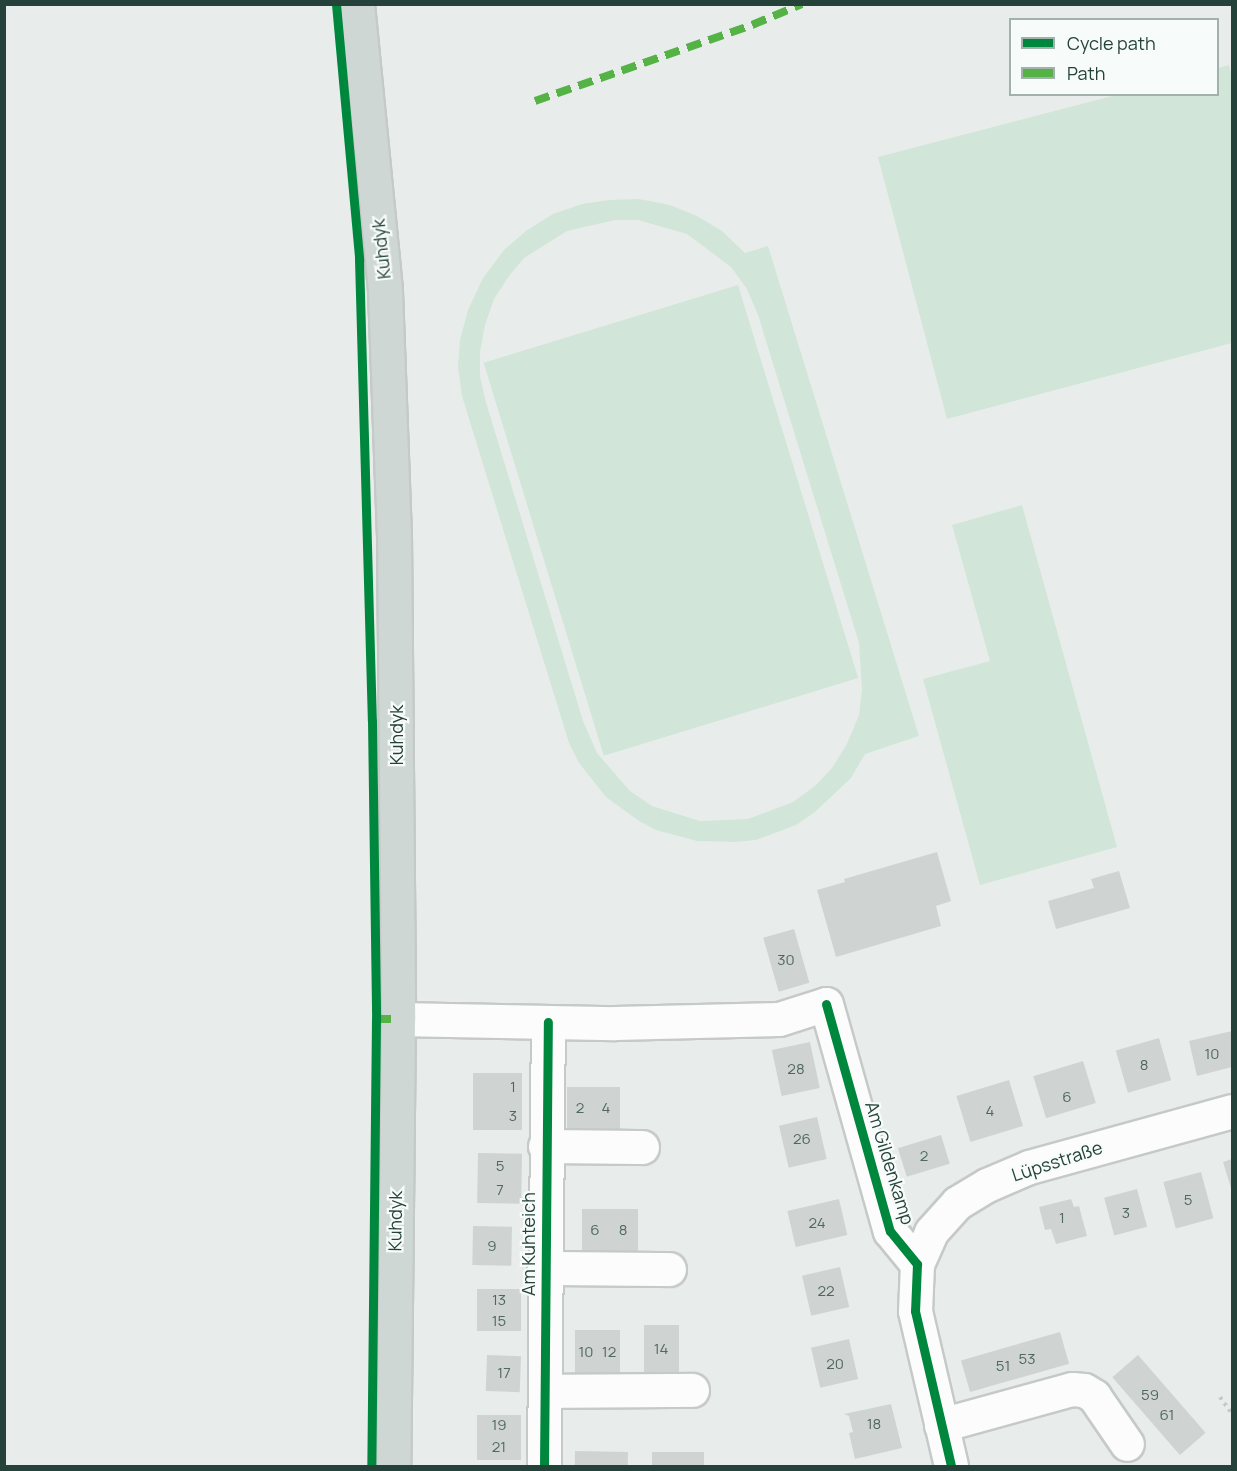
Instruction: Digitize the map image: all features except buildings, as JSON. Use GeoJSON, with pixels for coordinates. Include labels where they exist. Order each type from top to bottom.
{"type":"FeatureCollection","features":[{"type":"Feature","properties":{"kind":"main road","name":"Kuhdyk"},"geometry":{"type":"LineString","coordinates":[[357,4],[385,291],[394,535],[398,1019],[393,1467]]}},
{"type":"Feature","properties":{"kind":"street","name":"Am Gildenkamp"},"geometry":{"type":"LineString","coordinates":[[548,1022],[615,1016],[779,1019],[826,1005],[890,1231],[917,1264]]}},
{"type":"Feature","properties":{"kind":"street"},"geometry":{"type":"LineString","coordinates":[[398,1019],[548,1022]]}},
{"type":"Feature","properties":{"kind":"street","name":"Am Kuhteich"},"geometry":{"type":"LineString","coordinates":[[544,1467],[545,1146],[548,1022]]}},
{"type":"Feature","properties":{"kind":"street","name":"Lüpsstraße"},"geometry":{"type":"LineString","coordinates":[[917,1264],[931,1232],[957,1203],[987,1185],[1029,1167],[1233,1111]]}},
{"type":"Feature","properties":{"kind":"street"},"geometry":{"type":"LineString","coordinates":[[545,1146],[642,1147]]}},
{"type":"Feature","properties":{"kind":"street"},"geometry":{"type":"LineString","coordinates":[[917,1264],[915,1311],[951,1467]]}},
{"type":"Feature","properties":{"kind":"street","name":"Am Kuhteich"},"geometry":{"type":"LineString","coordinates":[[544,1268],[669,1269]]}},
{"type":"Feature","properties":{"kind":"street"},"geometry":{"type":"LineString","coordinates":[[941,1425],[1072,1389],[1084,1390],[1094,1396],[1126,1444]]}},
{"type":"Feature","properties":{"kind":"street"},"geometry":{"type":"LineString","coordinates":[[545,1391],[692,1390]]}},
{"type":"Feature","properties":{"kind":"path"},"geometry":{"type":"LineString","coordinates":[[1220,1397],[1233,1414]]}},
{"type":"Feature","properties":{"kind":"green space"},"geometry":{"type":"Polygon","coordinates":[[[1229,65],[1232,78],[1232,343],[947,419],[878,157],[1112,96],[1219,96],[1219,68],[1229,65]]]}},
{"type":"Feature","properties":{"kind":"green space"},"geometry":{"type":"Polygon","coordinates":[[[639,199],[670,205],[697,216],[722,231],[745,253],[768,246],[919,736],[865,754],[851,778],[815,812],[796,825],[756,840],[697,841],[656,830],[639,821],[606,797],[579,763],[569,743],[462,396],[458,367],[460,340],[468,310],[483,278],[504,250],[526,231],[553,214],[582,204],[639,199]],[[615,220],[567,231],[524,258],[494,299],[485,325],[480,352],[480,376],[583,721],[597,753],[630,791],[652,806],[700,821],[748,819],[793,802],[815,786],[832,768],[847,744],[859,715],[862,690],[859,643],[758,315],[747,289],[731,267],[687,234],[638,220],[615,220]]]}},
{"type":"Feature","properties":{"kind":"green space"},"geometry":{"type":"Polygon","coordinates":[[[738,285],[858,678],[604,756],[484,363],[738,285]]]}},
{"type":"Feature","properties":{"kind":"green space"},"geometry":{"type":"Polygon","coordinates":[[[1022,505],[1117,847],[980,885],[923,679],[990,661],[952,525],[1022,505]]]}},
{"type":"Feature","properties":{"kind":"marked path"},"geometry":{"type":"LineString","coordinates":[[535,101],[752,25],[802,4]]}},
{"type":"Feature","properties":{"kind":"marked path"},"geometry":{"type":"LineString","coordinates":[[376,1019],[398,1019]]}},
{"type":"Feature","properties":{"kind":"cycle path"},"geometry":{"type":"LineString","coordinates":[[336,4],[359,259],[372,721],[376,1019],[371,1466]]}},
{"type":"Feature","properties":{"kind":"cycle path"},"geometry":{"type":"LineString","coordinates":[[826,1004],[890,1231],[917,1264],[915,1311],[951,1466]]}},
{"type":"Feature","properties":{"kind":"cycle path"},"geometry":{"type":"LineString","coordinates":[[544,1466],[548,1022]]}}]}
